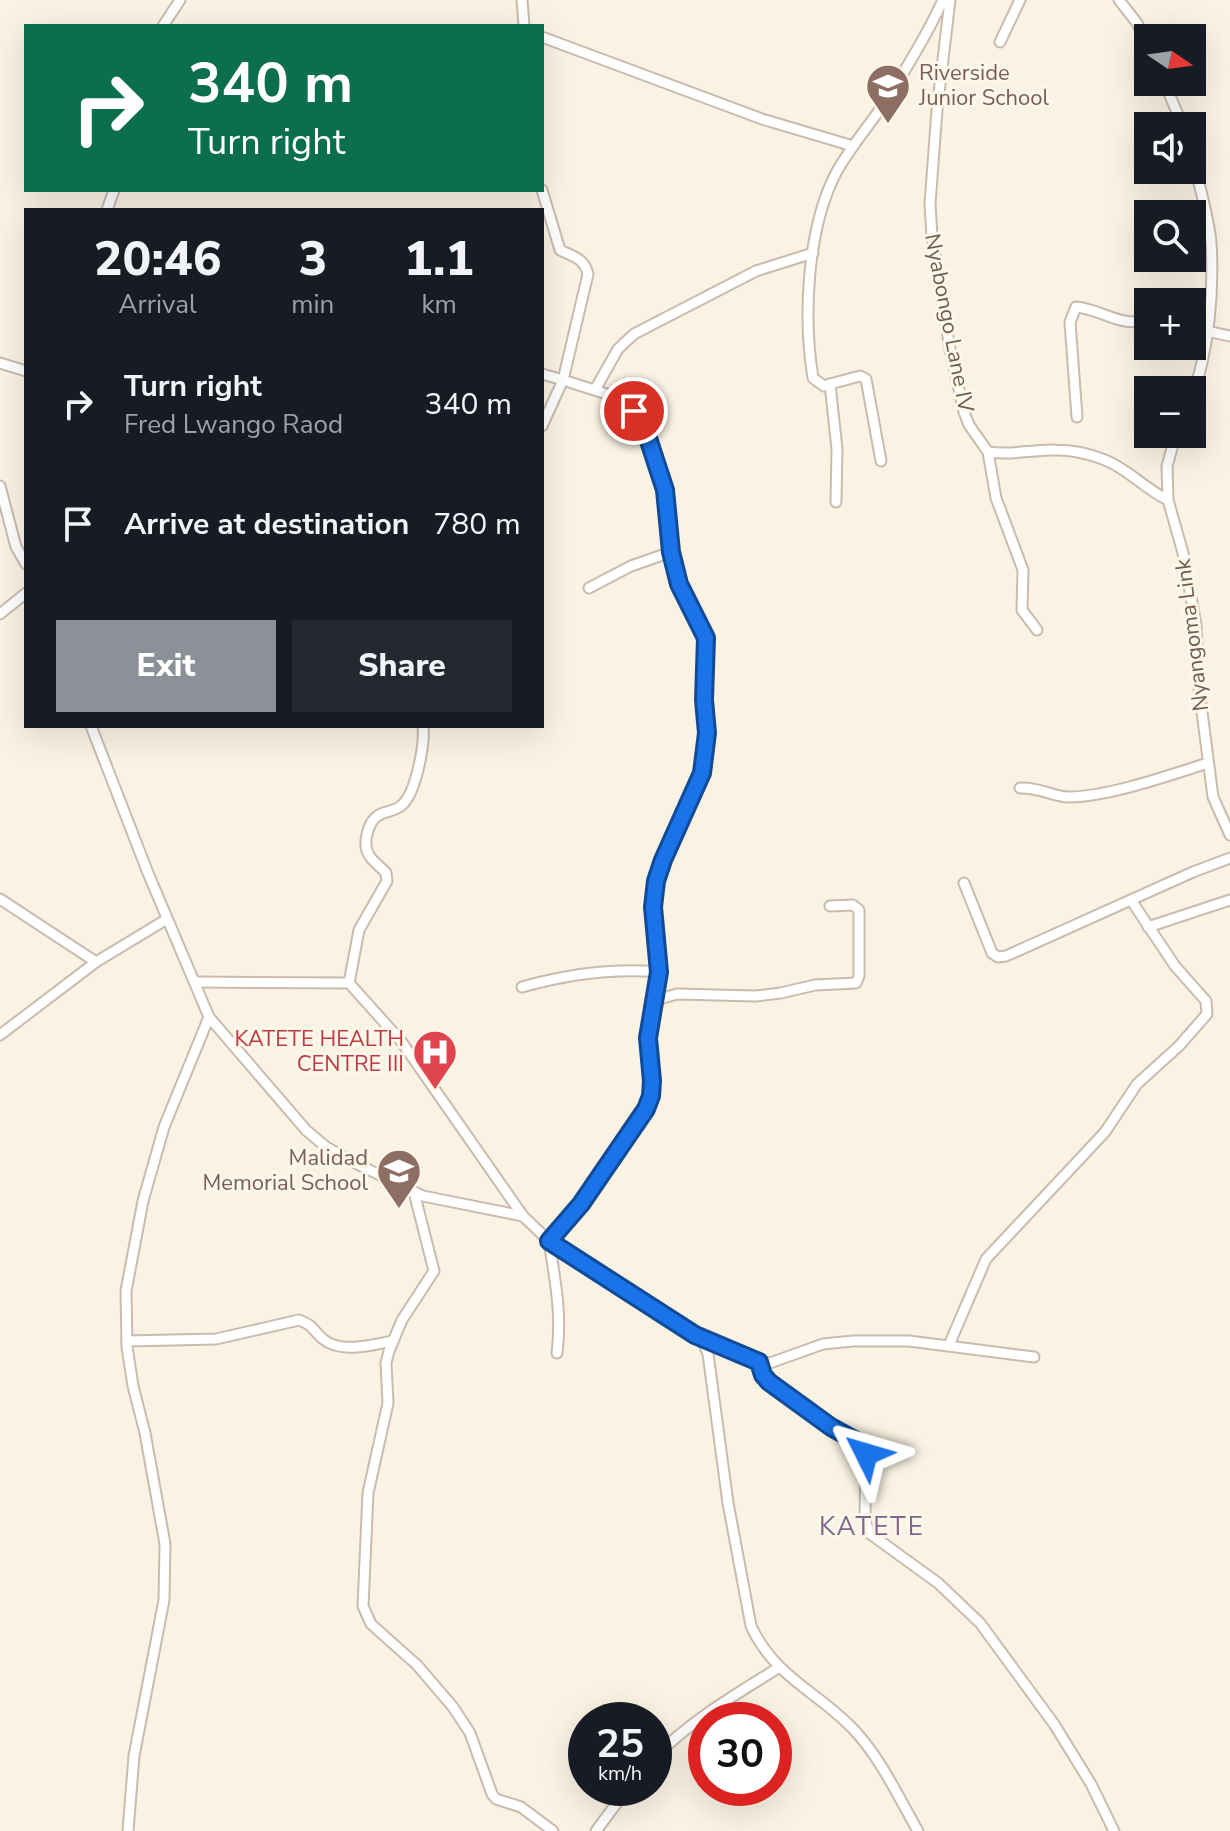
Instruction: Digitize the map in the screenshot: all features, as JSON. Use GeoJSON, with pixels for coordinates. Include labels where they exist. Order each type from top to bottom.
{"type":"FeatureCollection","features":[{"type":"Feature","properties":{"kind":"street"},"geometry":{"type":"LineString","coordinates":[[164,24],[180,0]]}},
{"type":"Feature","properties":{"kind":"street"},"geometry":{"type":"LineString","coordinates":[[522,0],[524,24]]}},
{"type":"Feature","properties":{"kind":"street"},"geometry":{"type":"LineString","coordinates":[[881,461],[866,379],[860,376],[824,386],[815,382],[809,321],[813,253],[827,192],[853,146],[906,68],[943,0]]}},
{"type":"Feature","properties":{"kind":"street","name":"Nyabongo Lane IV"},"geometry":{"type":"LineString","coordinates":[[950,0],[938,99],[930,217],[950,349],[964,412],[969,425],[988,452],[996,498],[1023,570],[1022,610],[1037,630]]}},
{"type":"Feature","properties":{"kind":"street"},"geometry":{"type":"LineString","coordinates":[[1000,42],[1020,0]]}},
{"type":"Feature","properties":{"kind":"street"},"geometry":{"type":"LineString","coordinates":[[1119,0],[1137,24]]}},
{"type":"Feature","properties":{"kind":"street"},"geometry":{"type":"LineString","coordinates":[[544,38],[762,119],[853,146]]}},
{"type":"Feature","properties":{"kind":"street"},"geometry":{"type":"LineString","coordinates":[[1199,184],[1211,244],[1206,331],[1230,336]]}},
{"type":"Feature","properties":{"kind":"street"},"geometry":{"type":"LineString","coordinates":[[543,192],[560,250],[581,259],[586,264],[588,274],[563,380],[544,422]]}},
{"type":"Feature","properties":{"kind":"street"},"geometry":{"type":"LineString","coordinates":[[596,388],[618,349],[634,334],[756,271],[813,253]]}},
{"type":"Feature","properties":{"kind":"street"},"geometry":{"type":"LineString","coordinates":[[1077,417],[1070,322],[1076,307],[1134,323]]}},
{"type":"Feature","properties":{"kind":"street"},"geometry":{"type":"LineString","coordinates":[[0,363],[24,370]]}},
{"type":"Feature","properties":{"kind":"street"},"geometry":{"type":"LineString","coordinates":[[544,375],[596,388],[634,411],[646,432],[665,490],[671,552],[679,584],[706,638],[706,742],[702,773],[656,881],[653,907],[659,972],[648,1038],[651,1096],[646,1109],[581,1204],[549,1241]]}},
{"type":"Feature","properties":{"kind":"street"},"geometry":{"type":"LineString","coordinates":[[830,384],[837,449],[836,502]]}},
{"type":"Feature","properties":{"kind":"street","name":"Nyangoma Link"},"geometry":{"type":"LineString","coordinates":[[1172,448],[1167,466],[1168,500],[1183,553],[1196,625],[1199,689],[1213,797],[1230,835]]}},
{"type":"Feature","properties":{"kind":"street"},"geometry":{"type":"LineString","coordinates":[[988,452],[1009,454],[1057,450],[1097,457],[1118,466],[1153,493],[1168,500]]}},
{"type":"Feature","properties":{"kind":"street"},"geometry":{"type":"LineString","coordinates":[[0,486],[16,547],[24,561]]}},
{"type":"Feature","properties":{"kind":"street"},"geometry":{"type":"LineString","coordinates":[[589,588],[631,566],[671,552]]}},
{"type":"Feature","properties":{"kind":"street"},"geometry":{"type":"LineString","coordinates":[[0,614],[24,595]]}},
{"type":"Feature","properties":{"kind":"street"},"geometry":{"type":"LineString","coordinates":[[92,728],[209,1017],[315,1139],[414,1192],[523,1216]]}},
{"type":"Feature","properties":{"kind":"street"},"geometry":{"type":"LineString","coordinates":[[349,983],[359,930],[387,881],[386,873],[369,855],[365,845],[369,828],[373,819],[402,806],[407,799],[421,755],[423,728]]}},
{"type":"Feature","properties":{"kind":"street"},"geometry":{"type":"LineString","coordinates":[[1020,788],[1043,789],[1069,797],[1130,786],[1208,763]]}},
{"type":"Feature","properties":{"kind":"street"},"geometry":{"type":"LineString","coordinates":[[964,883],[992,953],[998,957],[1030,946],[1230,858]]}},
{"type":"Feature","properties":{"kind":"street"},"geometry":{"type":"LineString","coordinates":[[0,899],[96,962]]}},
{"type":"Feature","properties":{"kind":"street"},"geometry":{"type":"LineString","coordinates":[[949,1345],[980,1269],[993,1250],[1105,1132],[1137,1084],[1179,1046],[1207,1014],[1206,1001],[1175,966],[1131,900]]}},
{"type":"Feature","properties":{"kind":"street"},"geometry":{"type":"LineString","coordinates":[[1148,927],[1230,900]]}},
{"type":"Feature","properties":{"kind":"street"},"geometry":{"type":"LineString","coordinates":[[656,1000],[677,994],[756,996],[815,985],[856,983],[859,976],[859,910],[853,905],[830,906]]}},
{"type":"Feature","properties":{"kind":"street"},"geometry":{"type":"LineString","coordinates":[[0,1035],[96,962],[167,919]]}},
{"type":"Feature","properties":{"kind":"street"},"geometry":{"type":"LineString","coordinates":[[522,987],[551,979],[607,972],[659,972]]}},
{"type":"Feature","properties":{"kind":"street"},"geometry":{"type":"LineString","coordinates":[[195,982],[349,983],[401,1041],[523,1216],[549,1241],[702,1339],[759,1362],[785,1360],[823,1344],[838,1342],[909,1341],[1034,1357]]}},
{"type":"Feature","properties":{"kind":"street"},"geometry":{"type":"LineString","coordinates":[[128,1831],[134,1756],[159,1634],[166,1573],[165,1544],[145,1433],[133,1386],[127,1341],[126,1291],[143,1201],[164,1127],[209,1017]]}},
{"type":"Feature","properties":{"kind":"street"},"geometry":{"type":"LineString","coordinates":[[414,1192],[434,1271],[433,1277],[402,1320],[386,1363],[388,1403],[368,1493],[363,1606],[371,1624],[417,1665],[453,1707],[470,1733],[496,1799],[521,1807],[553,1831]]}},
{"type":"Feature","properties":{"kind":"street"},"geometry":{"type":"LineString","coordinates":[[549,1241],[558,1293],[560,1335],[557,1353]]}},
{"type":"Feature","properties":{"kind":"street"},"geometry":{"type":"LineString","coordinates":[[127,1341],[216,1339],[299,1320],[310,1324],[321,1339],[341,1346],[364,1347],[392,1341]]}},
{"type":"Feature","properties":{"kind":"street"},"geometry":{"type":"LineString","coordinates":[[702,1339],[708,1354],[717,1435],[746,1609],[760,1644],[778,1668],[854,1730],[873,1755],[918,1831]]}},
{"type":"Feature","properties":{"kind":"street"},"geometry":{"type":"LineString","coordinates":[[759,1362],[769,1382],[863,1447],[866,1454],[865,1518],[869,1533],[938,1583],[980,1623],[1054,1724],[1091,1784],[1114,1831]]}},
{"type":"Feature","properties":{"kind":"street"},"geometry":{"type":"LineString","coordinates":[[672,1742],[716,1706],[778,1668]]}},
{"type":"Feature","properties":{"kind":"street"},"geometry":{"type":"LineString","coordinates":[[596,1831],[613,1806]]}},
{"type":"Feature","properties":{"kind":"place","name":"Riverside Junior School"},"geometry":{"type":"Point","coordinates":[888,125]}},
{"type":"Feature","properties":{"kind":"place","name":"KATETE HEALTH CENTRE III"},"geometry":{"type":"Point","coordinates":[435,1091]}},
{"type":"Feature","properties":{"kind":"place","name":"Malidad Memorial School"},"geometry":{"type":"Point","coordinates":[399,1210]}},
{"type":"Feature","properties":{"kind":"district","name":"KATETE"},"geometry":{"type":"Point","coordinates":[872,1526]}},
{"type":"Feature","properties":{"kind":"route"},"geometry":{"type":"LineString","coordinates":[[634,411],[646,432],[665,490],[674,569],[706,638],[706,751],[702,773],[656,881],[653,907],[659,972],[648,1038],[651,1096],[646,1109],[581,1204],[549,1241],[695,1335],[759,1362],[769,1382],[831,1427],[858,1442],[866,1454]]}}]}
